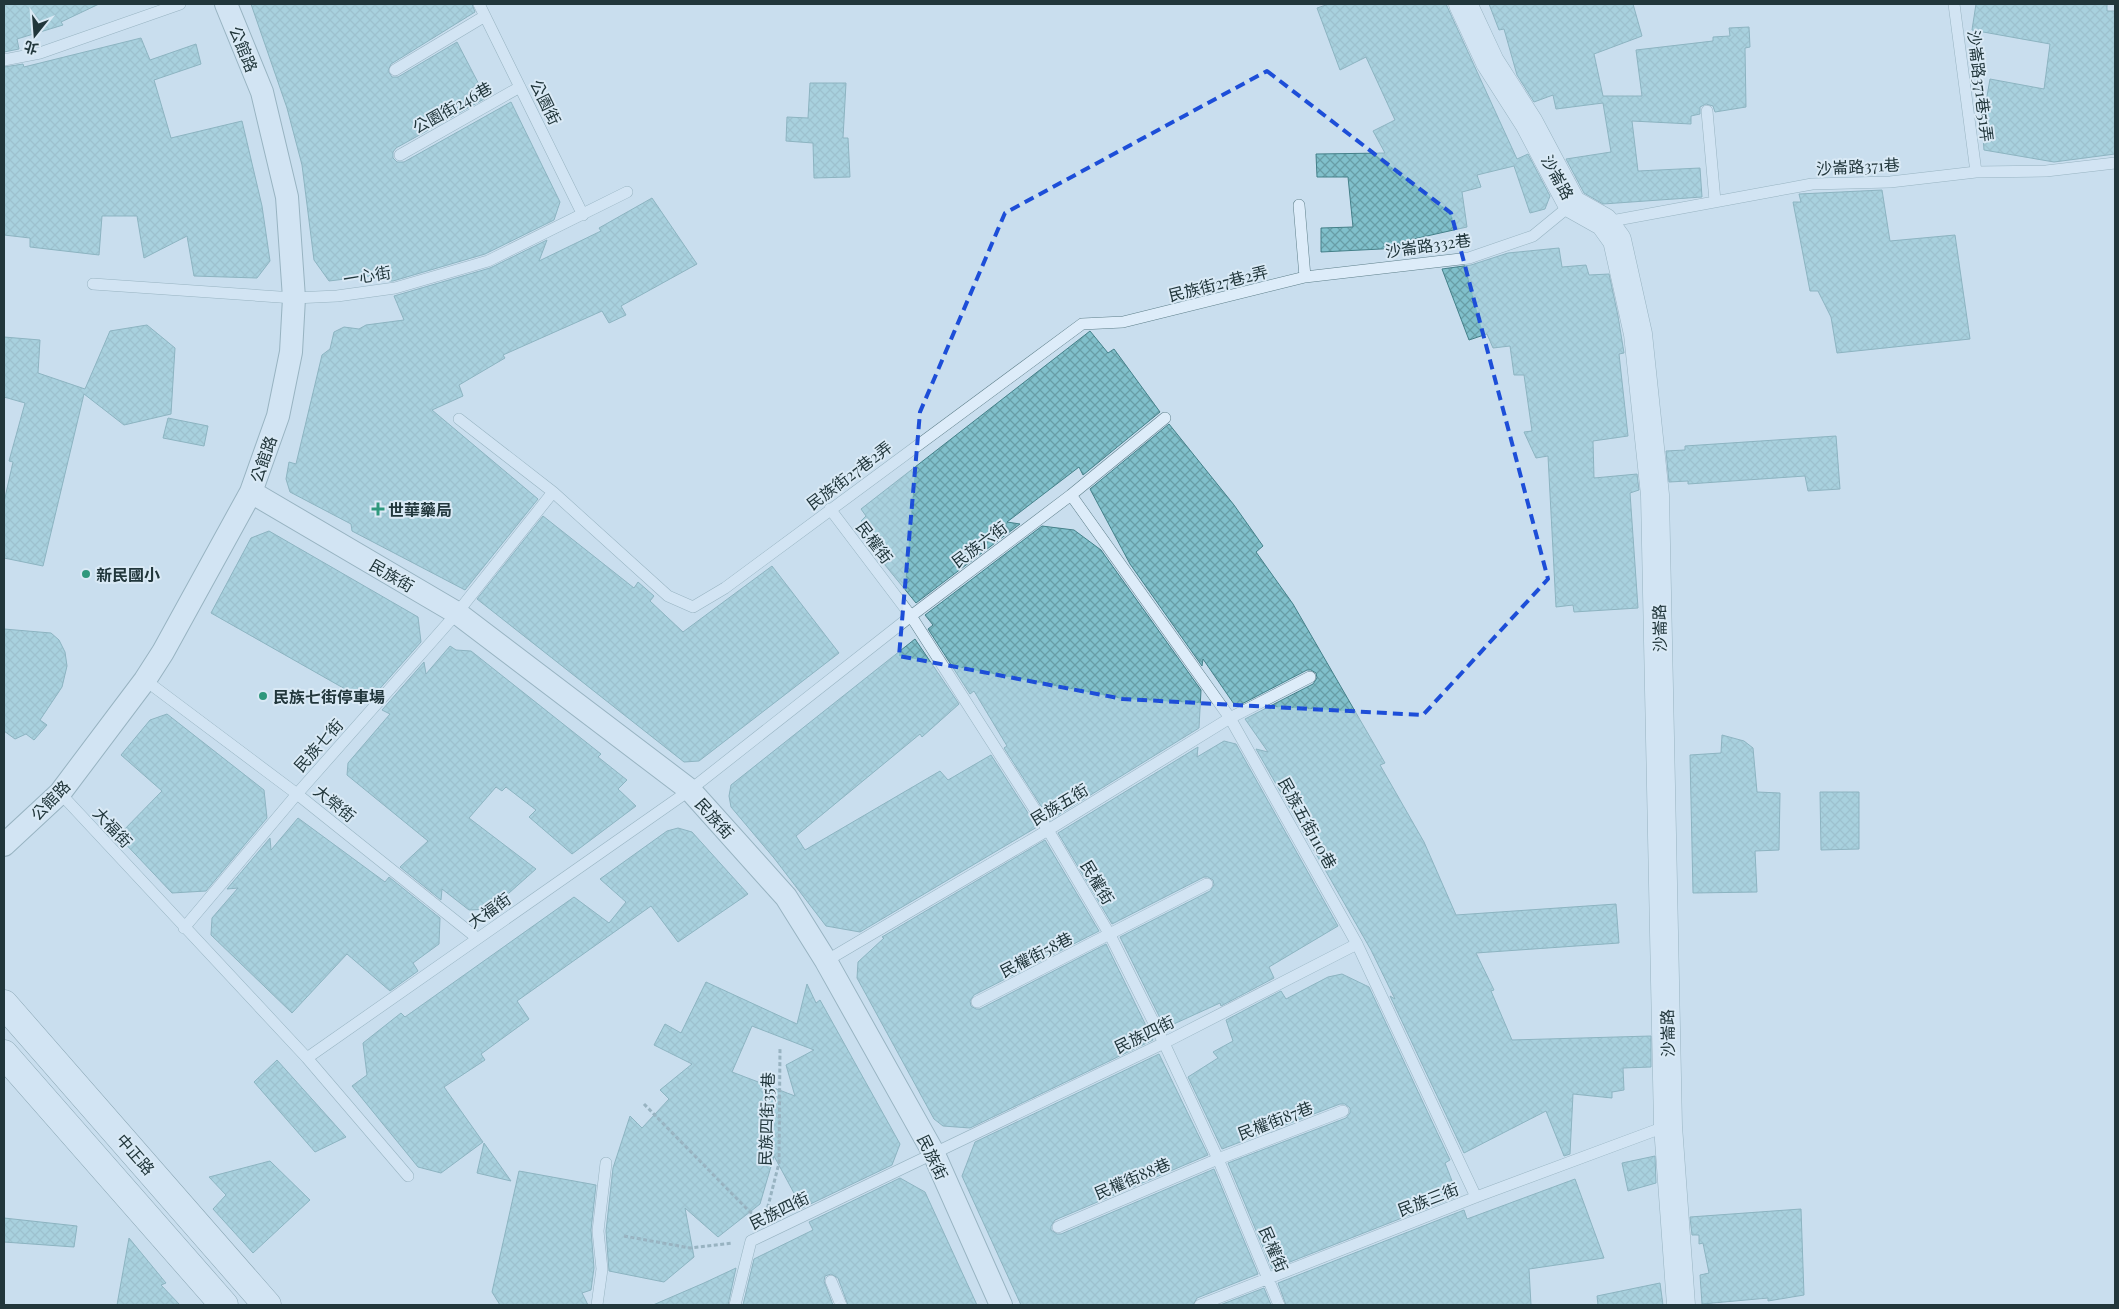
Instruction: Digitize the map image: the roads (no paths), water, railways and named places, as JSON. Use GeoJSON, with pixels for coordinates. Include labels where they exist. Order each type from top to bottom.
{"type":"FeatureCollection","features":[{"type":"Feature","properties":{"kind":"street","name":"公館路"},"geometry":{"type":"LineString","coordinates":[[4,845],[60,793],[145,680],[163,652],[252,492],[278,416],[291,352],[294,298],[287,196],[262,92],[226,4]]}},
{"type":"Feature","properties":{"kind":"street","name":"沙崙路"},"geometry":{"type":"LineString","coordinates":[[1463,4],[1490,62],[1529,123],[1572,204],[1604,222],[1617,240],[1638,334],[1655,495],[1668,1126],[1681,1305]]}},
{"type":"Feature","properties":{"kind":"street","name":"民族街"},"geometry":{"type":"LineString","coordinates":[[252,492],[458,613],[690,790],[786,898],[826,961],[933,1152],[1001,1305]]}},
{"type":"Feature","properties":{"kind":"street","name":"中正路"},"geometry":{"type":"LineString","coordinates":[[4,1004],[267,1305]]}},
{"type":"Feature","properties":{"kind":"street"},"geometry":{"type":"LineString","coordinates":[[4,1054],[59,1120],[224,1305]]}},
{"type":"Feature","properties":{"kind":"lane"},"geometry":{"type":"LineString","coordinates":[[4,60],[40,53],[180,4]]}},
{"type":"Feature","properties":{"kind":"lane","name":"公園街"},"geometry":{"type":"LineString","coordinates":[[479,4],[583,216]]}},
{"type":"Feature","properties":{"kind":"lane","name":"沙崙路371巷51弄"},"geometry":{"type":"LineString","coordinates":[[1954,4],[1976,172]]}},
{"type":"Feature","properties":{"kind":"lane"},"geometry":{"type":"LineString","coordinates":[[395,70],[485,16]]}},
{"type":"Feature","properties":{"kind":"lane","name":"公園街246巷"},"geometry":{"type":"LineString","coordinates":[[400,155],[520,87]]}},
{"type":"Feature","properties":{"kind":"lane"},"geometry":{"type":"LineString","coordinates":[[1708,111],[1716,201]]}},
{"type":"Feature","properties":{"kind":"lane","name":"沙崙路371巷"},"geometry":{"type":"LineString","coordinates":[[1604,222],[1812,184],[1890,182],[1976,172],[2046,171],[2115,163]]}},
{"type":"Feature","properties":{"kind":"lane","name":"一心街"},"geometry":{"type":"LineString","coordinates":[[93,284],[294,298],[337,296],[376,291],[423,280],[488,261],[583,216],[627,192]]}},
{"type":"Feature","properties":{"kind":"lane","name":"沙崙路332巷"},"geometry":{"type":"LineString","coordinates":[[1305,277],[1469,258],[1533,236],[1572,204]]}},
{"type":"Feature","properties":{"kind":"lane"},"geometry":{"type":"LineString","coordinates":[[1299,205],[1305,277]]}},
{"type":"Feature","properties":{"kind":"lane","name":"民族街27巷2弄"},"geometry":{"type":"LineString","coordinates":[[459,419],[553,492],[668,596],[693,607],[725,588],[1082,324],[1123,322],[1305,277]]}},
{"type":"Feature","properties":{"kind":"lane","name":"民族六街"},"geometry":{"type":"LineString","coordinates":[[690,790],[910,616],[1071,494],[1165,418]]}},
{"type":"Feature","properties":{"kind":"lane","name":"民族七街"},"geometry":{"type":"LineString","coordinates":[[184,928],[297,794],[458,613],[553,492]]}},
{"type":"Feature","properties":{"kind":"lane"},"geometry":{"type":"LineString","coordinates":[[1071,494],[1230,718]]}},
{"type":"Feature","properties":{"kind":"lane","name":"民權街"},"geometry":{"type":"LineString","coordinates":[[830,509],[910,616],[1048,830],[1110,935],[1164,1043],[1218,1159],[1279,1305]]}},
{"type":"Feature","properties":{"kind":"lane","name":"民族五街"},"geometry":{"type":"LineString","coordinates":[[826,961],[1048,830],[1230,718],[1310,677]]}},
{"type":"Feature","properties":{"kind":"lane","name":"大榮街"},"geometry":{"type":"LineString","coordinates":[[145,680],[297,794],[477,938]]}},
{"type":"Feature","properties":{"kind":"lane","name":"民族五街110巷"},"geometry":{"type":"LineString","coordinates":[[1230,718],[1358,944]]}},
{"type":"Feature","properties":{"kind":"lane","name":"大福街"},"geometry":{"type":"LineString","coordinates":[[308,1058],[690,790]]}},
{"type":"Feature","properties":{"kind":"lane","name":"大福街"},"geometry":{"type":"LineString","coordinates":[[60,793],[184,928],[308,1058],[408,1176]]}},
{"type":"Feature","properties":{"kind":"lane","name":"民權街58巷"},"geometry":{"type":"LineString","coordinates":[[977,1002],[1207,884]]}},
{"type":"Feature","properties":{"kind":"lane"},"geometry":{"type":"LineString","coordinates":[[1358,944],[1476,1197]]}},
{"type":"Feature","properties":{"kind":"lane","name":"民族四街"},"geometry":{"type":"LineString","coordinates":[[735,1305],[751,1241],[933,1152],[1164,1043],[1358,944]]}},
{"type":"Feature","properties":{"kind":"lane","name":"民權街87巷"},"geometry":{"type":"LineString","coordinates":[[1218,1159],[1343,1111]]}},
{"type":"Feature","properties":{"kind":"lane","name":"民族三街"},"geometry":{"type":"LineString","coordinates":[[1200,1305],[1476,1197],[1668,1126]]}},
{"type":"Feature","properties":{"kind":"lane","name":"民權街88巷"},"geometry":{"type":"LineString","coordinates":[[1058,1227],[1218,1159]]}},
{"type":"Feature","properties":{"kind":"lane"},"geometry":{"type":"LineString","coordinates":[[597,1305],[602,1269],[598,1231],[606,1163]]}},
{"type":"Feature","properties":{"kind":"lane"},"geometry":{"type":"LineString","coordinates":[[831,1281],[842,1305]]}},
{"type":"Feature","properties":{"kind":"place","name":"世華藥局"},"geometry":{"type":"Point","coordinates":[378,509]}},
{"type":"Feature","properties":{"kind":"place","name":"新民國小"},"geometry":{"type":"Point","coordinates":[86,574]}},
{"type":"Feature","properties":{"kind":"place","name":"民族七街停車場"},"geometry":{"type":"Point","coordinates":[263,696]}}]}
